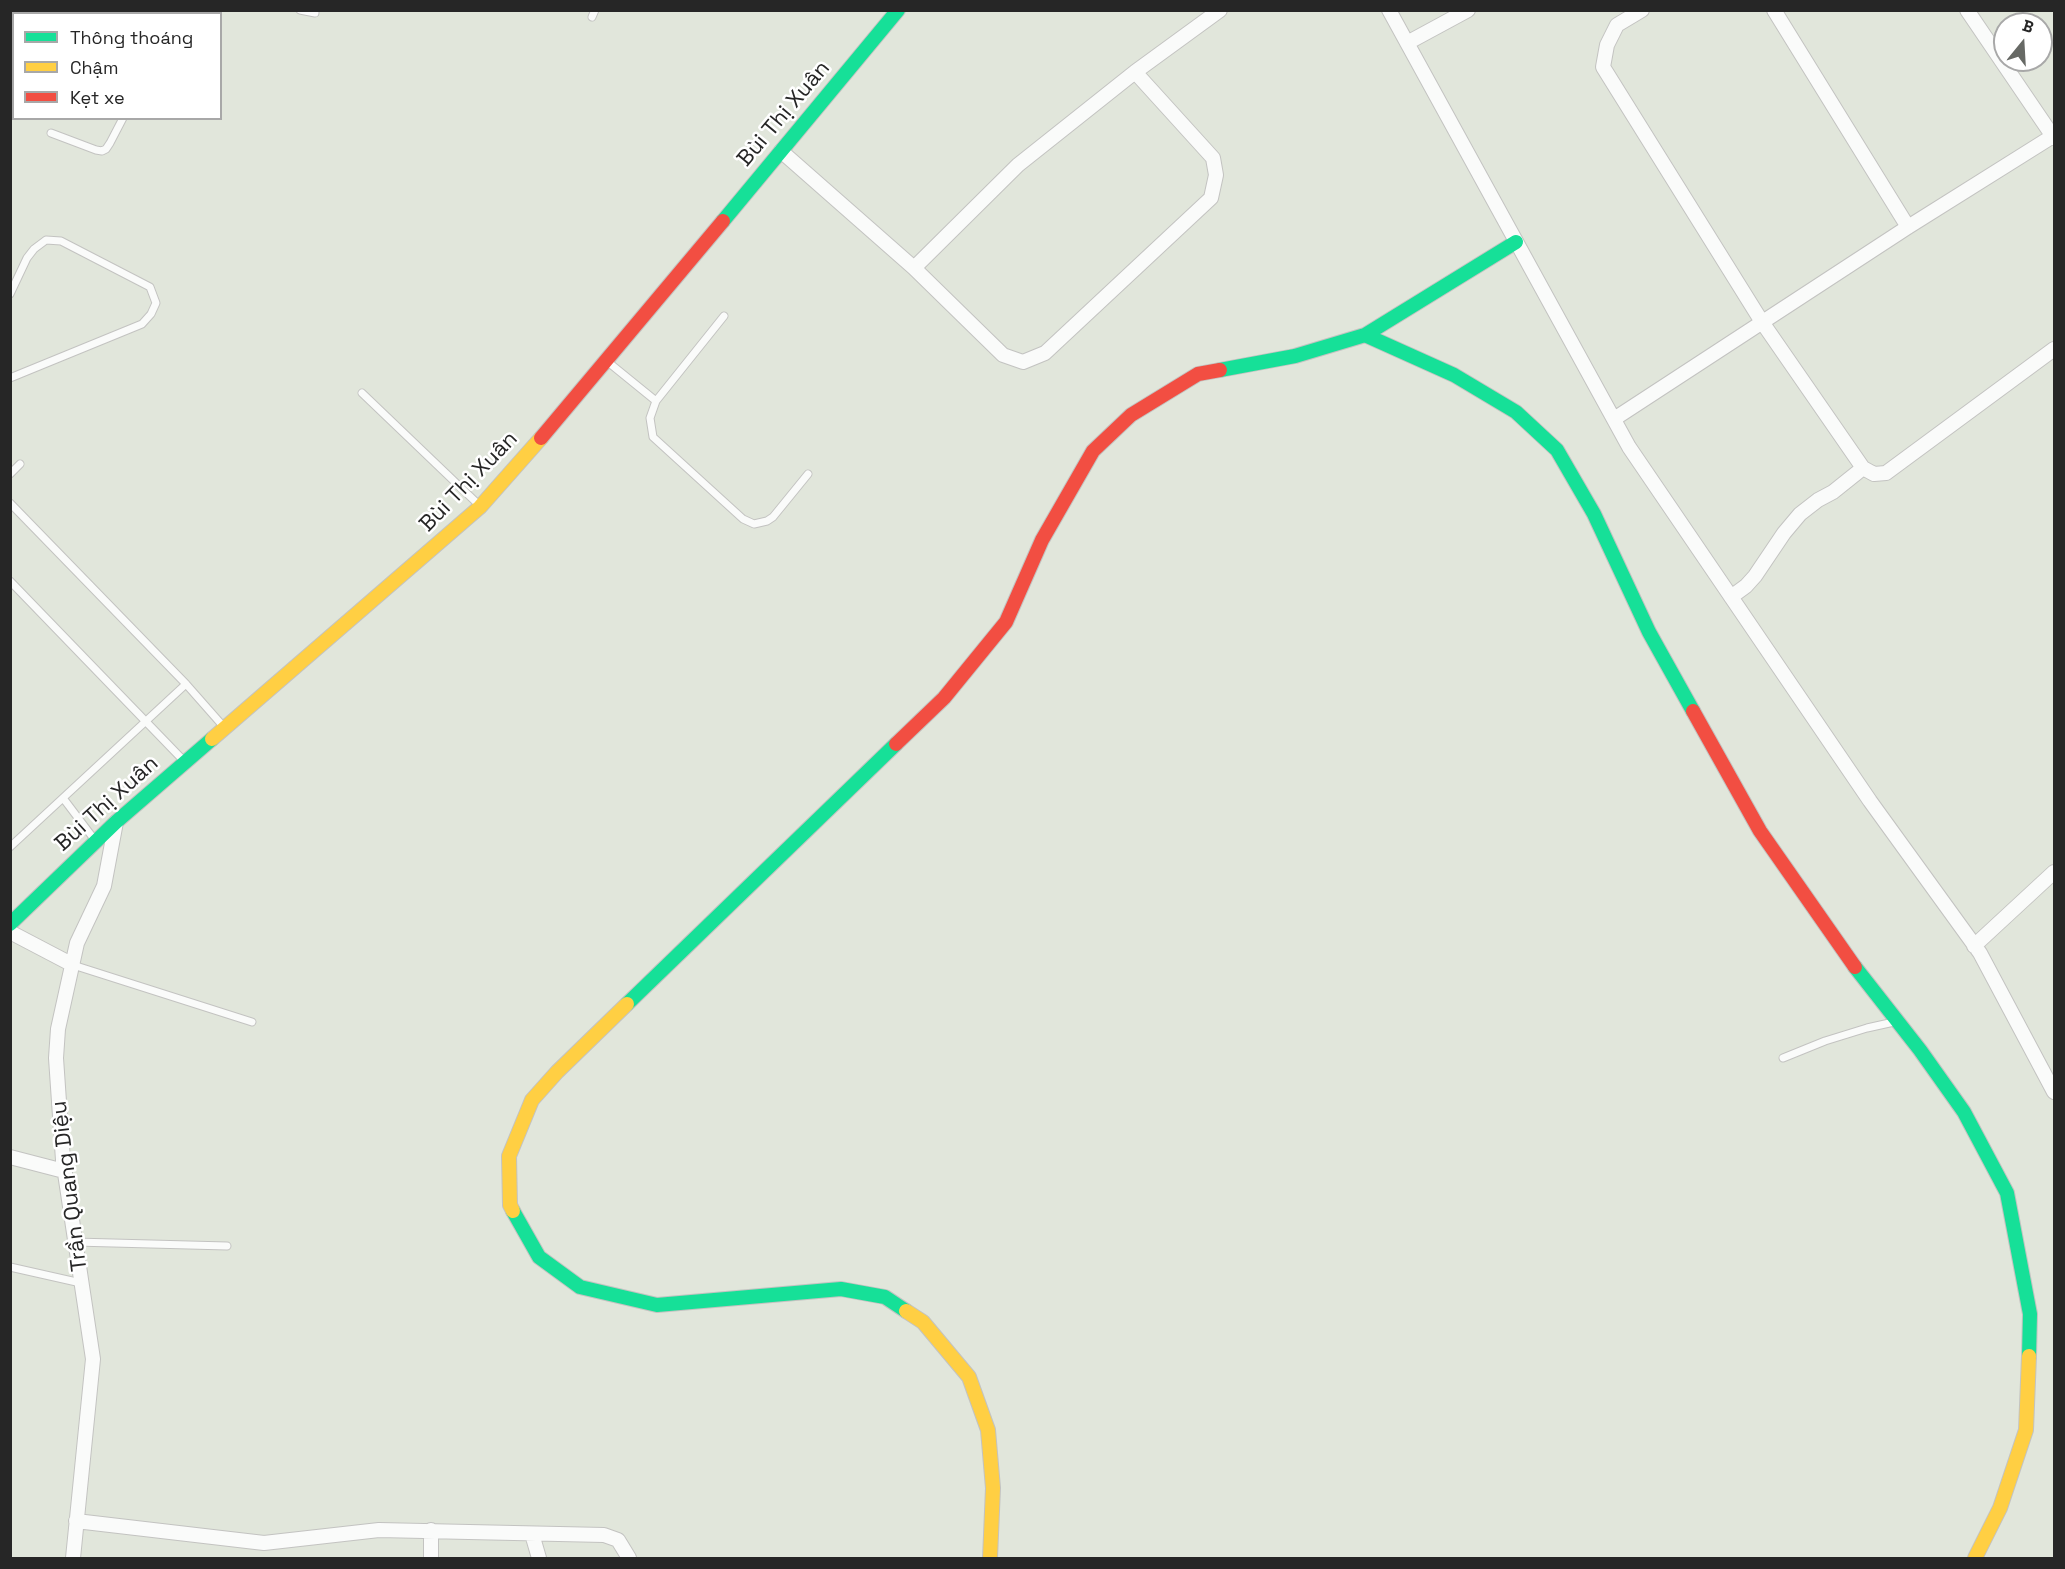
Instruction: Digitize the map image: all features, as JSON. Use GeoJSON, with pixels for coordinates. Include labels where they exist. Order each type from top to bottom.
{"type":"FeatureCollection","features":[{"type":"Feature","properties":{"kind":"street"},"geometry":{"type":"LineString","coordinates":[[914,268],[1018,165],[1135,72],[1220,10]]}},
{"type":"Feature","properties":{"kind":"street"},"geometry":{"type":"LineString","coordinates":[[1389,10],[1629,447],[1870,801],[1980,953],[2055,1092]]}},
{"type":"Feature","properties":{"kind":"street"},"geometry":{"type":"LineString","coordinates":[[1407,43],[1468,10]]}},
{"type":"Feature","properties":{"kind":"street"},"geometry":{"type":"LineString","coordinates":[[1642,10],[1617,25],[1607,45],[1603,67],[1762,322],[1863,468],[1874,474],[1886,473],[2055,349]]}},
{"type":"Feature","properties":{"kind":"street"},"geometry":{"type":"LineString","coordinates":[[1774,10],[1908,227]]}},
{"type":"Feature","properties":{"kind":"street"},"geometry":{"type":"LineString","coordinates":[[1614,419],[1908,227],[2054,137],[1967,10]]}},
{"type":"Feature","properties":{"kind":"street","name":"Bùi Thị Xuân"},"geometry":{"type":"LineString","coordinates":[[10,924],[116,822],[480,507],[606,361],[895,11]]}},
{"type":"Feature","properties":{"kind":"street"},"geometry":{"type":"LineString","coordinates":[[781,151],[914,268],[1003,355],[1023,362],[1045,353],[1211,198],[1216,175],[1213,158],[1135,72]]}},
{"type":"Feature","properties":{"kind":"street"},"geometry":{"type":"LineString","coordinates":[[990,1558],[993,1488],[988,1430],[969,1377],[923,1322],[885,1297],[841,1288],[657,1305],[580,1287],[539,1257],[510,1205],[509,1156],[532,1100],[557,1072],[944,698],[1006,622],[1042,540],[1093,451],[1123,422],[1198,374],[1294,356],[1365,335],[1516,242]]}},
{"type":"Feature","properties":{"kind":"street"},"geometry":{"type":"LineString","coordinates":[[1365,335],[1454,375],[1516,412],[1557,450],[1594,514],[1649,632],[1760,831],[1851,962],[1964,1112],[2007,1193],[2030,1314],[2026,1430],[2000,1508],[1975,1558]]}},
{"type":"Feature","properties":{"kind":"street"},"geometry":{"type":"LineString","coordinates":[[1731,597],[1755,576],[1800,514],[1863,468]]}},
{"type":"Feature","properties":{"kind":"street","name":"Trần Quang Diệu"},"geometry":{"type":"LineString","coordinates":[[73,1558],[93,1359],[64,1171],[57,1059],[58,1029],[77,943],[104,886],[116,822]]}},
{"type":"Feature","properties":{"kind":"street"},"geometry":{"type":"LineString","coordinates":[[1974,946],[2055,872]]}},
{"type":"Feature","properties":{"kind":"street"},"geometry":{"type":"LineString","coordinates":[[10,932],[73,965]]}},
{"type":"Feature","properties":{"kind":"street"},"geometry":{"type":"LineString","coordinates":[[10,1157],[64,1171]]}},
{"type":"Feature","properties":{"kind":"street"},"geometry":{"type":"LineString","coordinates":[[76,1521],[264,1543],[379,1530],[604,1535],[618,1539],[629,1558]]}},
{"type":"Feature","properties":{"kind":"street"},"geometry":{"type":"LineString","coordinates":[[431,1530],[431,1558]]}},
{"type":"Feature","properties":{"kind":"street"},"geometry":{"type":"LineString","coordinates":[[532,1534],[539,1558]]}},
{"type":"Feature","properties":{"kind":"lane"},"geometry":{"type":"LineString","coordinates":[[300,10],[315,13]]}},
{"type":"Feature","properties":{"kind":"lane"},"geometry":{"type":"LineString","coordinates":[[51,133],[102,151],[110,143],[122,120]]}},
{"type":"Feature","properties":{"kind":"lane"},"geometry":{"type":"LineString","coordinates":[[10,294],[27,258],[46,240],[60,241],[150,287],[156,303],[151,314],[142,324],[10,378]]}},
{"type":"Feature","properties":{"kind":"lane"},"geometry":{"type":"LineString","coordinates":[[724,316],[656,401],[650,418],[653,437],[743,519],[754,524],[773,517],[808,474]]}},
{"type":"Feature","properties":{"kind":"lane"},"geometry":{"type":"LineString","coordinates":[[606,361],[656,401]]}},
{"type":"Feature","properties":{"kind":"lane"},"geometry":{"type":"LineString","coordinates":[[362,393],[480,507]]}},
{"type":"Feature","properties":{"kind":"lane"},"geometry":{"type":"LineString","coordinates":[[10,474],[20,464]]}},
{"type":"Feature","properties":{"kind":"lane"},"geometry":{"type":"LineString","coordinates":[[10,503],[186,684],[225,728]]}},
{"type":"Feature","properties":{"kind":"lane"},"geometry":{"type":"LineString","coordinates":[[10,581],[185,762]]}},
{"type":"Feature","properties":{"kind":"lane"},"geometry":{"type":"LineString","coordinates":[[10,847],[186,684]]}},
{"type":"Feature","properties":{"kind":"lane"},"geometry":{"type":"LineString","coordinates":[[63,798],[95,841]]}},
{"type":"Feature","properties":{"kind":"lane"},"geometry":{"type":"LineString","coordinates":[[73,965],[252,1022]]}},
{"type":"Feature","properties":{"kind":"lane"},"geometry":{"type":"LineString","coordinates":[[1783,1058],[1836,1038],[1897,1022]]}},
{"type":"Feature","properties":{"kind":"lane"},"geometry":{"type":"LineString","coordinates":[[75,1242],[227,1246]]}},
{"type":"Feature","properties":{"kind":"lane"},"geometry":{"type":"LineString","coordinates":[[10,1267],[82,1284]]}},
{"type":"Feature","properties":{"kind":"traffic: fast"},"geometry":{"type":"LineString","coordinates":[[723,221],[898,10]]}},
{"type":"Feature","properties":{"kind":"traffic: fast"},"geometry":{"type":"LineString","coordinates":[[1220,370],[1295,356],[1365,335],[1516,242]]}},
{"type":"Feature","properties":{"kind":"traffic: fast"},"geometry":{"type":"LineString","coordinates":[[1365,335],[1454,375],[1516,412],[1557,450],[1594,514],[1649,632],[1693,711]]}},
{"type":"Feature","properties":{"kind":"traffic: fast"},"geometry":{"type":"LineString","coordinates":[[10,924],[116,822],[212,739]]}},
{"type":"Feature","properties":{"kind":"traffic: fast"},"geometry":{"type":"LineString","coordinates":[[627,1004],[896,744]]}},
{"type":"Feature","properties":{"kind":"traffic: fast"},"geometry":{"type":"LineString","coordinates":[[1855,967],[1920,1050],[1964,1112],[2007,1193],[2030,1314],[2029,1356]]}},
{"type":"Feature","properties":{"kind":"traffic: fast"},"geometry":{"type":"LineString","coordinates":[[513,1211],[539,1257],[580,1287],[657,1305],[841,1289],[885,1297],[906,1311]]}},
{"type":"Feature","properties":{"kind":"traffic: slow"},"geometry":{"type":"LineString","coordinates":[[212,739],[480,507],[541,438]]}},
{"type":"Feature","properties":{"kind":"traffic: slow"},"geometry":{"type":"LineString","coordinates":[[513,1211],[510,1205],[509,1156],[532,1100],[557,1072],[627,1004]]}},
{"type":"Feature","properties":{"kind":"traffic: slow"},"geometry":{"type":"LineString","coordinates":[[906,1311],[923,1322],[969,1377],[988,1430],[993,1488],[990,1558]]}},
{"type":"Feature","properties":{"kind":"traffic: slow"},"geometry":{"type":"LineString","coordinates":[[1975,1558],[2000,1508],[2026,1430],[2029,1356]]}},
{"type":"Feature","properties":{"kind":"traffic: jam"},"geometry":{"type":"LineString","coordinates":[[541,438],[723,221]]}},
{"type":"Feature","properties":{"kind":"traffic: jam"},"geometry":{"type":"LineString","coordinates":[[896,744],[944,698],[1006,622],[1042,540],[1093,451],[1131,415],[1198,374],[1220,370]]}},
{"type":"Feature","properties":{"kind":"traffic: jam"},"geometry":{"type":"LineString","coordinates":[[1693,711],[1760,831],[1855,967]]}}]}
